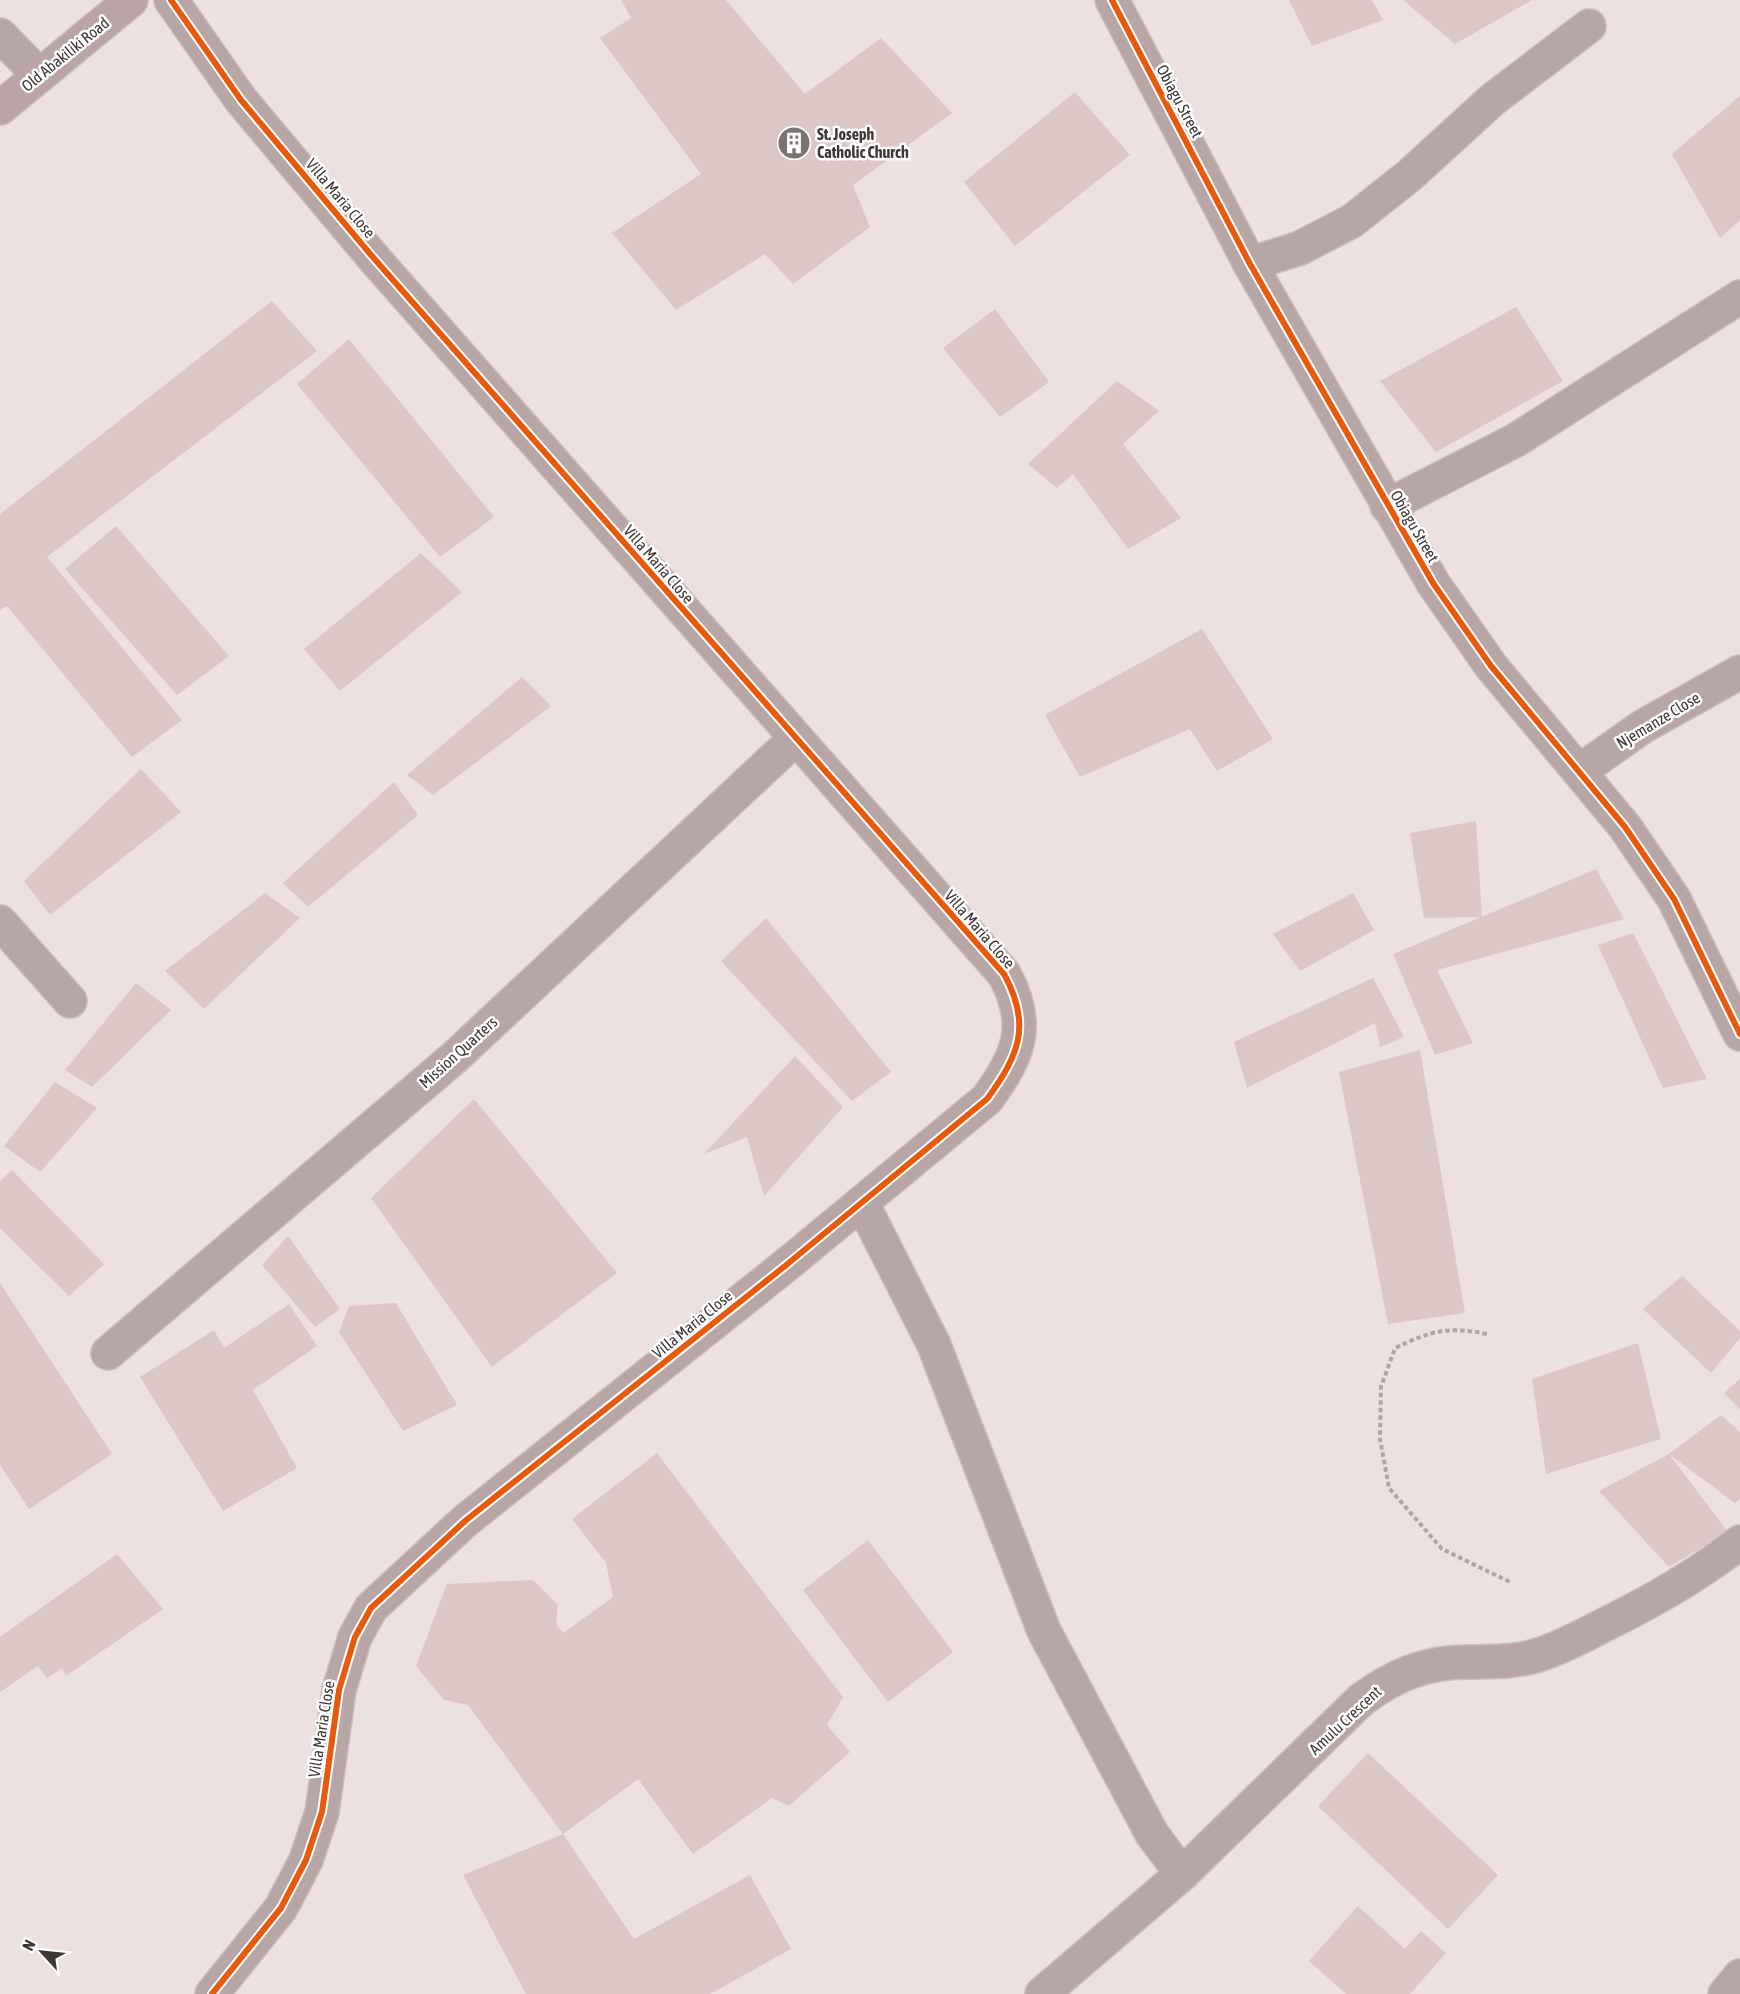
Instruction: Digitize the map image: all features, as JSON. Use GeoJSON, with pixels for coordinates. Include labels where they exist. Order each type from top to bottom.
{"type":"FeatureCollection","features":[{"type":"Feature","properties":{"kind":"main road","name":"Old Abakiliki Road"},"geometry":{"type":"LineString","coordinates":[[0,108],[131,0]]}},
{"type":"Feature","properties":{"kind":"street","name":"Villa Maria Close"},"geometry":{"type":"LineString","coordinates":[[171,0],[241,100],[363,246],[888,845],[1004,974],[1016,996],[1021,1024],[1011,1067],[987,1100],[465,1521],[371,1608],[355,1637],[339,1690],[322,1812],[306,1860],[281,1908],[212,1994]]}},
{"type":"Feature","properties":{"kind":"street","name":"Obiagu Street"},"geometry":{"type":"LineString","coordinates":[[1112,0],[1250,264],[1433,583],[1491,666],[1625,827],[1674,899],[1740,1034]]}},
{"type":"Feature","properties":{"kind":"street"},"geometry":{"type":"LineString","coordinates":[[1250,264],[1300,248],[1352,221],[1410,175],[1492,100],[1589,26]]}},
{"type":"Feature","properties":{"kind":"street"},"geometry":{"type":"LineString","coordinates":[[0,34],[39,75]]}},
{"type":"Feature","properties":{"kind":"street"},"geometry":{"type":"LineString","coordinates":[[1387,506],[1516,440],[1740,297]]}},
{"type":"Feature","properties":{"kind":"street","name":"Njemanze Close"},"geometry":{"type":"LineString","coordinates":[[1580,771],[1642,727],[1740,672]]}},
{"type":"Feature","properties":{"kind":"street","name":"Mission Quarters"},"geometry":{"type":"LineString","coordinates":[[108,1353],[456,1056],[796,738]]}},
{"type":"Feature","properties":{"kind":"street"},"geometry":{"type":"LineString","coordinates":[[0,922],[70,1001]]}},
{"type":"Feature","properties":{"kind":"street"},"geometry":{"type":"LineString","coordinates":[[862,1203],[933,1345],[1044,1631],[1152,1834],[1182,1874]]}},
{"type":"Feature","properties":{"kind":"street","name":"Amulu Crescent"},"geometry":{"type":"LineString","coordinates":[[1042,1994],[1182,1874],[1361,1700],[1381,1685],[1428,1665],[1497,1662],[1536,1656],[1554,1649],[1676,1589],[1740,1542]]}},
{"type":"Feature","properties":{"kind":"street"},"geometry":{"type":"LineString","coordinates":[[1725,1994],[1740,1976]]}},
{"type":"Feature","properties":{"kind":"path"},"geometry":{"type":"LineString","coordinates":[[1487,1334],[1457,1328],[1423,1335],[1395,1348],[1381,1387],[1380,1439],[1389,1488],[1442,1549],[1512,1583]]}},
{"type":"Feature","properties":{"kind":"building","name":"St. Joseph Catholic Church"},"geometry":{"type":"Polygon","coordinates":[[[621,0],[726,0],[805,94],[881,38],[952,113],[853,185],[870,227],[793,284],[765,254],[676,310],[612,233],[701,174],[600,38],[631,18],[621,0]]]}},
{"type":"Feature","properties":{"kind":"building"},"geometry":{"type":"Polygon","coordinates":[[[1289,0],[1372,0],[1383,20],[1312,46],[1289,0]]]}},
{"type":"Feature","properties":{"kind":"building"},"geometry":{"type":"Polygon","coordinates":[[[1403,0],[1532,0],[1455,44],[1403,0]]]}},
{"type":"Feature","properties":{"kind":"building"},"geometry":{"type":"Polygon","coordinates":[[[1075,92],[1130,155],[1015,246],[964,182],[1075,92]]]}},
{"type":"Feature","properties":{"kind":"building"},"geometry":{"type":"Polygon","coordinates":[[[1740,96],[1740,220],[1720,238],[1672,154],[1740,96]]]}},
{"type":"Feature","properties":{"kind":"building"},"geometry":{"type":"Polygon","coordinates":[[[272,301],[317,351],[47,557],[182,720],[132,757],[7,606],[0,610],[0,514],[272,301]]]}},
{"type":"Feature","properties":{"kind":"building"},"geometry":{"type":"Polygon","coordinates":[[[1516,307],[1563,381],[1436,452],[1380,381],[1516,307]]]}},
{"type":"Feature","properties":{"kind":"building"},"geometry":{"type":"Polygon","coordinates":[[[995,309],[1049,382],[1000,417],[943,348],[995,309]]]}},
{"type":"Feature","properties":{"kind":"building"},"geometry":{"type":"Polygon","coordinates":[[[349,339],[494,517],[440,557],[297,384],[349,339]]]}},
{"type":"Feature","properties":{"kind":"building"},"geometry":{"type":"Polygon","coordinates":[[[1117,381],[1159,411],[1123,444],[1181,518],[1128,549],[1073,474],[1057,488],[1028,464],[1117,381]]]}},
{"type":"Feature","properties":{"kind":"building"},"geometry":{"type":"Polygon","coordinates":[[[116,526],[229,656],[177,695],[65,569],[116,526]]]}},
{"type":"Feature","properties":{"kind":"building"},"geometry":{"type":"Polygon","coordinates":[[[421,553],[462,592],[340,691],[304,649],[421,553]]]}},
{"type":"Feature","properties":{"kind":"building"},"geometry":{"type":"Polygon","coordinates":[[[1202,629],[1273,739],[1217,771],[1190,729],[1080,777],[1045,715],[1202,629]]]}},
{"type":"Feature","properties":{"kind":"building"},"geometry":{"type":"Polygon","coordinates":[[[522,677],[551,706],[433,795],[407,775],[522,677]]]}},
{"type":"Feature","properties":{"kind":"building"},"geometry":{"type":"Polygon","coordinates":[[[141,769],[181,812],[50,915],[24,881],[141,769]]]}},
{"type":"Feature","properties":{"kind":"building"},"geometry":{"type":"Polygon","coordinates":[[[394,782],[418,815],[308,907],[283,883],[394,782]]]}},
{"type":"Feature","properties":{"kind":"building"},"geometry":{"type":"Polygon","coordinates":[[[1476,821],[1482,917],[1424,918],[1410,833],[1476,821]]]}},
{"type":"Feature","properties":{"kind":"building"},"geometry":{"type":"Polygon","coordinates":[[[1596,869],[1624,919],[1437,970],[1473,1043],[1435,1055],[1393,954],[1596,869]]]}},
{"type":"Feature","properties":{"kind":"building"},"geometry":{"type":"Polygon","coordinates":[[[265,893],[300,918],[204,1009],[165,971],[265,893]]]}},
{"type":"Feature","properties":{"kind":"building"},"geometry":{"type":"Polygon","coordinates":[[[1353,893],[1374,930],[1300,971],[1273,934],[1353,893]]]}},
{"type":"Feature","properties":{"kind":"building"},"geometry":{"type":"Polygon","coordinates":[[[766,918],[891,1072],[852,1101],[721,961],[766,918]]]}},
{"type":"Feature","properties":{"kind":"building"},"geometry":{"type":"Polygon","coordinates":[[[1633,933],[1707,1079],[1663,1088],[1598,945],[1633,933]]]}},
{"type":"Feature","properties":{"kind":"building"},"geometry":{"type":"Polygon","coordinates":[[[1373,978],[1404,1037],[1380,1047],[1375,1023],[1247,1088],[1234,1042],[1373,978]]]}},
{"type":"Feature","properties":{"kind":"building"},"geometry":{"type":"Polygon","coordinates":[[[136,983],[171,1010],[92,1087],[65,1070],[136,983]]]}},
{"type":"Feature","properties":{"kind":"building"},"geometry":{"type":"Polygon","coordinates":[[[1420,1050],[1465,1313],[1388,1324],[1339,1072],[1420,1050]]]}},
{"type":"Feature","properties":{"kind":"building"},"geometry":{"type":"Polygon","coordinates":[[[795,1056],[843,1107],[764,1196],[747,1137],[704,1154],[795,1056]]]}},
{"type":"Feature","properties":{"kind":"building"},"geometry":{"type":"Polygon","coordinates":[[[55,1082],[97,1108],[40,1172],[4,1146],[55,1082]]]}},
{"type":"Feature","properties":{"kind":"building"},"geometry":{"type":"Polygon","coordinates":[[[474,1099],[617,1273],[492,1367],[371,1198],[474,1099]]]}},
{"type":"Feature","properties":{"kind":"building"},"geometry":{"type":"Polygon","coordinates":[[[12,1170],[104,1264],[69,1296],[0,1228],[0,1181],[12,1170]]]}},
{"type":"Feature","properties":{"kind":"building"},"geometry":{"type":"Polygon","coordinates":[[[288,1236],[340,1309],[315,1327],[262,1265],[288,1236]]]}},
{"type":"Feature","properties":{"kind":"building"},"geometry":{"type":"Polygon","coordinates":[[[1682,1276],[1740,1331],[1740,1338],[1711,1373],[1643,1309],[1682,1276]]]}},
{"type":"Feature","properties":{"kind":"building"},"geometry":{"type":"Polygon","coordinates":[[[0,1283],[112,1454],[29,1509],[0,1465],[0,1283]]]}},
{"type":"Feature","properties":{"kind":"building"},"geometry":{"type":"Polygon","coordinates":[[[396,1303],[457,1405],[403,1431],[339,1332],[349,1306],[396,1303]]]}},
{"type":"Feature","properties":{"kind":"building"},"geometry":{"type":"Polygon","coordinates":[[[289,1304],[317,1346],[253,1390],[297,1468],[223,1511],[140,1377],[214,1330],[224,1348],[289,1304]]]}},
{"type":"Feature","properties":{"kind":"building"},"geometry":{"type":"Polygon","coordinates":[[[1638,1343],[1661,1439],[1546,1474],[1532,1379],[1638,1343]]]}},
{"type":"Feature","properties":{"kind":"building"},"geometry":{"type":"Polygon","coordinates":[[[1740,1379],[1740,1409],[1724,1393],[1740,1379]]]}},
{"type":"Feature","properties":{"kind":"building"},"geometry":{"type":"Polygon","coordinates":[[[1721,1415],[1740,1432],[1740,1499],[1735,1503],[1669,1454],[1721,1415]]]}},
{"type":"Feature","properties":{"kind":"building"},"geometry":{"type":"Polygon","coordinates":[[[657,1453],[843,1697],[827,1725],[850,1752],[789,1806],[772,1798],[693,1854],[638,1779],[563,1834],[468,1705],[444,1700],[416,1666],[447,1584],[533,1580],[558,1605],[556,1624],[563,1633],[613,1597],[606,1563],[572,1519],[657,1453]]]}},
{"type":"Feature","properties":{"kind":"building"},"geometry":{"type":"Polygon","coordinates":[[[1669,1454],[1728,1532],[1669,1567],[1599,1491],[1669,1454]]]}},
{"type":"Feature","properties":{"kind":"building"},"geometry":{"type":"Polygon","coordinates":[[[868,1540],[953,1652],[888,1702],[803,1590],[868,1540]]]}},
{"type":"Feature","properties":{"kind":"building"},"geometry":{"type":"Polygon","coordinates":[[[117,1554],[163,1609],[66,1676],[62,1668],[47,1678],[38,1666],[0,1692],[0,1637],[117,1554]]]}},
{"type":"Feature","properties":{"kind":"building"},"geometry":{"type":"Polygon","coordinates":[[[1368,1753],[1498,1875],[1448,1929],[1318,1806],[1368,1753]]]}},
{"type":"Feature","properties":{"kind":"building"},"geometry":{"type":"Polygon","coordinates":[[[563,1834],[634,1939],[750,1875],[791,1949],[710,1994],[526,1994],[463,1875],[563,1834]]]}},
{"type":"Feature","properties":{"kind":"building"},"geometry":{"type":"Polygon","coordinates":[[[1358,1906],[1405,1949],[1421,1931],[1446,1953],[1410,1994],[1346,1994],[1309,1961],[1358,1906]]]}},
{"type":"Feature","properties":{"kind":"cycle path"},"geometry":{"type":"LineString","coordinates":[[171,0],[241,100],[371,255],[1004,974],[1013,992],[1019,1024],[1014,1054],[987,1099],[785,1266],[465,1521],[371,1608],[355,1637],[339,1690],[322,1812],[306,1860],[281,1908],[212,1994]]}},
{"type":"Feature","properties":{"kind":"cycle path"},"geometry":{"type":"LineString","coordinates":[[1112,0],[1250,264],[1433,583],[1491,666],[1625,827],[1674,899],[1740,1034]]}},
{"type":"Feature","properties":{"kind":"place","name":"St. Joseph Catholic Church"},"geometry":{"type":"Point","coordinates":[794,143]}}]}
